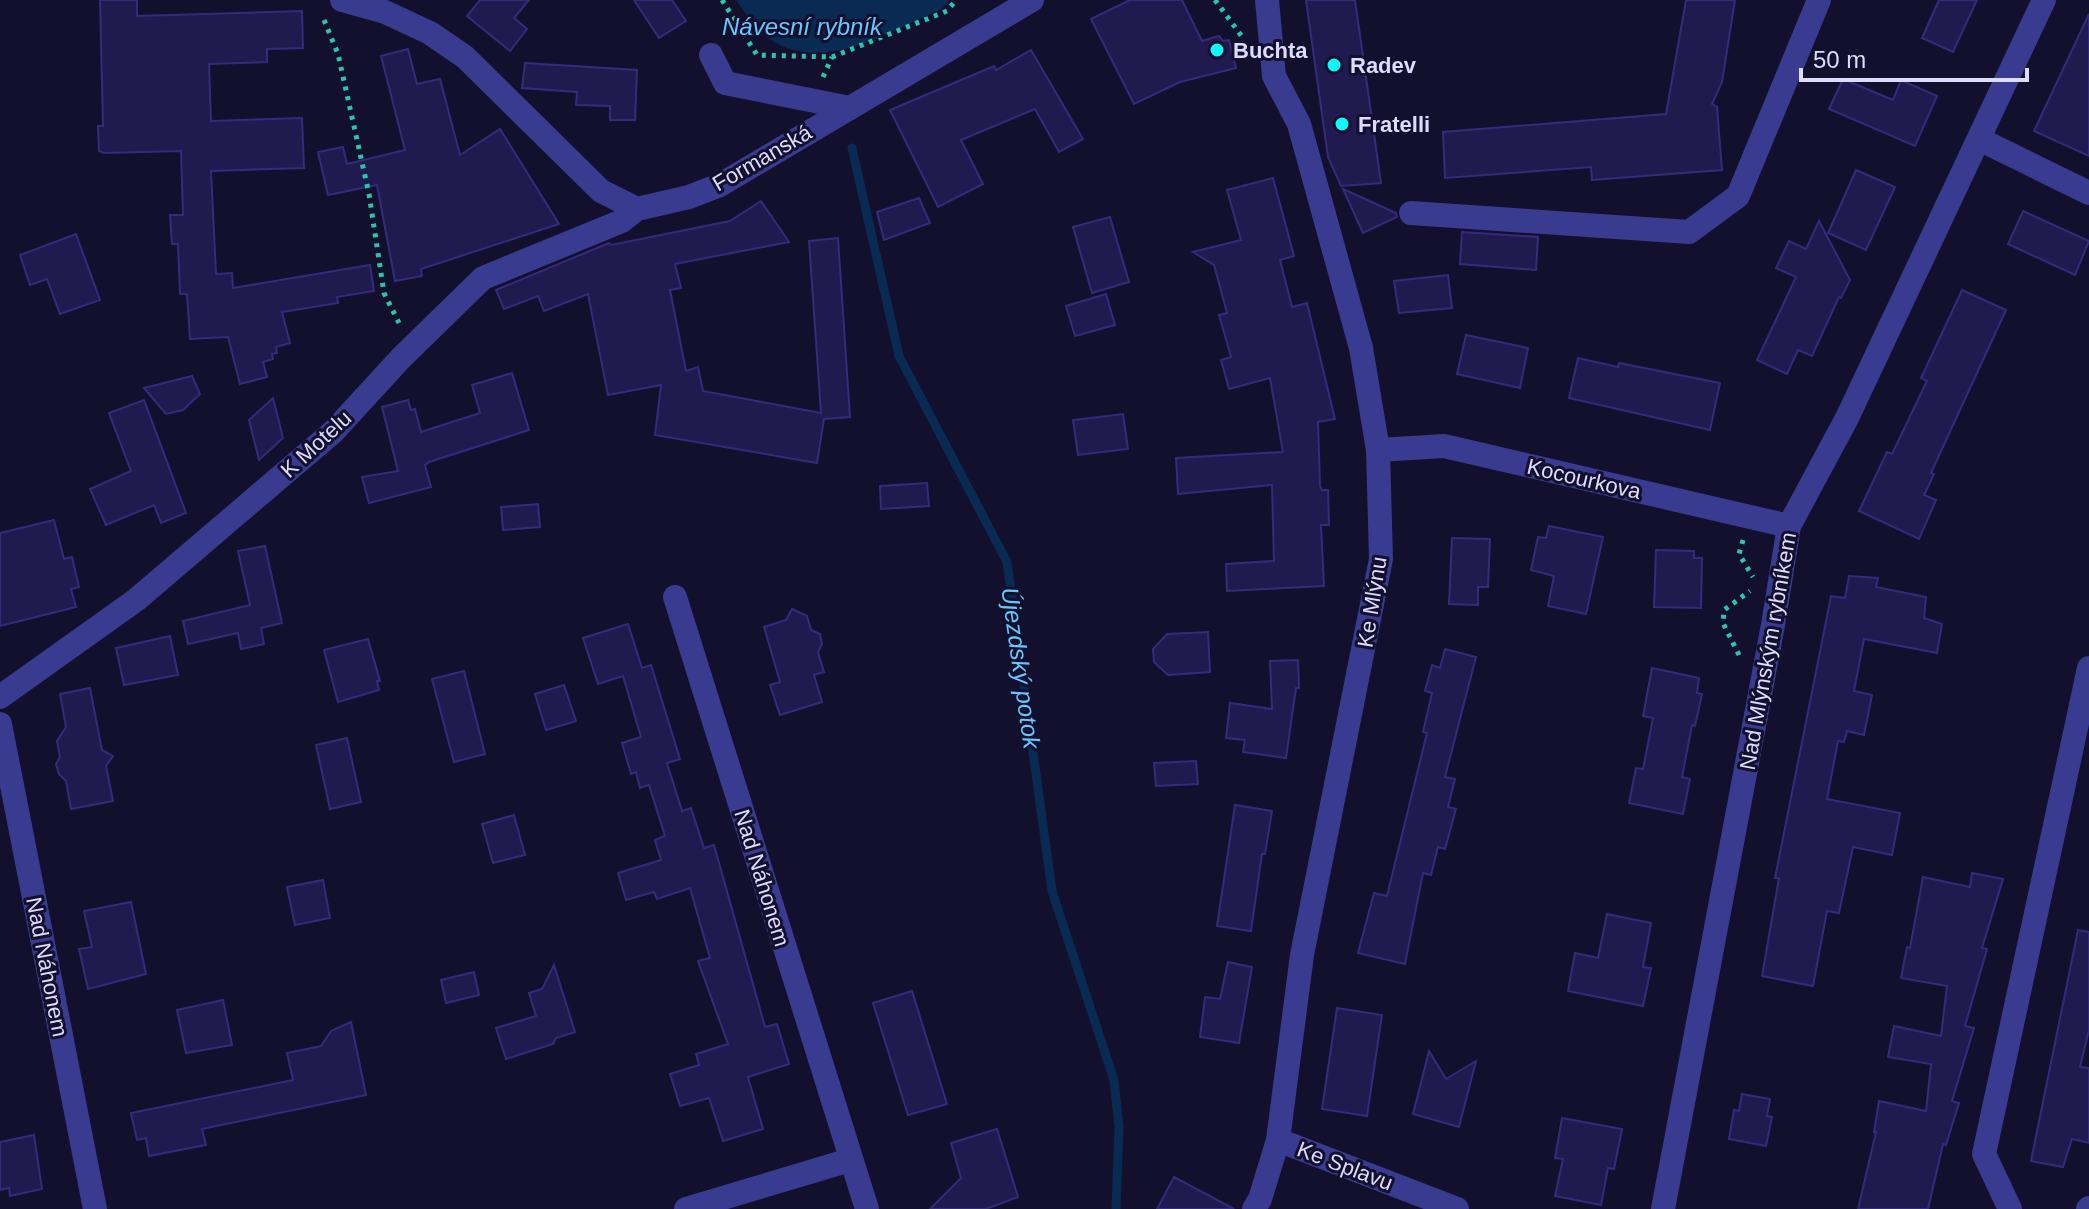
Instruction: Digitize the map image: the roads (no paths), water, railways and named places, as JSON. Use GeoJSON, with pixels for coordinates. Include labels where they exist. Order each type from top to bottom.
{"type":"FeatureCollection","features":[{"type":"Feature","properties":{"kind":"street","name":"Formanská"},"geometry":{"type":"LineString","coordinates":[[637,209],[689,197],[720,185],[1032,0]]}},
{"type":"Feature","properties":{"kind":"street","name":"Ke Mlýnu"},"geometry":{"type":"LineString","coordinates":[[1254,1209],[1278,1140],[1302,955],[1381,559],[1378,450],[1361,348],[1299,124],[1274,76],[1267,0]]}},
{"type":"Feature","properties":{"kind":"street"},"geometry":{"type":"LineString","coordinates":[[1411,213],[1689,232],[1738,196],[1819,0]]}},
{"type":"Feature","properties":{"kind":"street","name":"Nad Mlýnským rybníkem"},"geometry":{"type":"LineString","coordinates":[[1663,1209],[1789,526],[1847,418],[2044,0]]}},
{"type":"Feature","properties":{"kind":"street"},"geometry":{"type":"LineString","coordinates":[[332,7],[385,12],[430,33],[465,57],[601,191],[637,209]]}},
{"type":"Feature","properties":{"kind":"street"},"geometry":{"type":"LineString","coordinates":[[711,55],[725,83],[850,108]]}},
{"type":"Feature","properties":{"kind":"street"},"geometry":{"type":"LineString","coordinates":[[1979,139],[2089,193]]}},
{"type":"Feature","properties":{"kind":"street","name":"K Motelu"},"geometry":{"type":"LineString","coordinates":[[0,697],[136,600],[323,441],[416,342],[483,278],[622,221],[637,209]]}},
{"type":"Feature","properties":{"kind":"street","name":"Kocourkova"},"geometry":{"type":"LineString","coordinates":[[1378,450],[1444,446],[1789,526]]}},
{"type":"Feature","properties":{"kind":"street","name":"Nad Náhonem"},"geometry":{"type":"LineString","coordinates":[[675,597],[867,1209]]}},
{"type":"Feature","properties":{"kind":"street"},"geometry":{"type":"LineString","coordinates":[[2010,1209],[1984,1154],[2089,668]]}},
{"type":"Feature","properties":{"kind":"street","name":"Nad Náhonem"},"geometry":{"type":"LineString","coordinates":[[0,724],[95,1209]]}},
{"type":"Feature","properties":{"kind":"street","name":"Ke Splavu"},"geometry":{"type":"LineString","coordinates":[[1278,1140],[1457,1209]]}},
{"type":"Feature","properties":{"kind":"street"},"geometry":{"type":"LineString","coordinates":[[686,1209],[850,1160]]}},
{"type":"Feature","properties":{"kind":"water","name":"Návesní rybník"},"geometry":{"type":"Polygon","coordinates":[[[736,0],[949,0],[942,9],[876,39],[829,52],[806,52],[784,47],[763,34],[736,0]]]}},
{"type":"Feature","properties":{"kind":"waterway","name":"Újezdský potok"},"geometry":{"type":"LineString","coordinates":[[852,148],[899,356],[1007,562],[1052,891],[1114,1080],[1119,1127],[1116,1209]]}},
{"type":"Feature","properties":{"kind":"place","name":"Buchta"},"geometry":{"type":"Point","coordinates":[1217,50]}},
{"type":"Feature","properties":{"kind":"place","name":"Radev"},"geometry":{"type":"Point","coordinates":[1334,65]}},
{"type":"Feature","properties":{"kind":"place","name":"Fratelli"},"geometry":{"type":"Point","coordinates":[1342,124]}}]}
